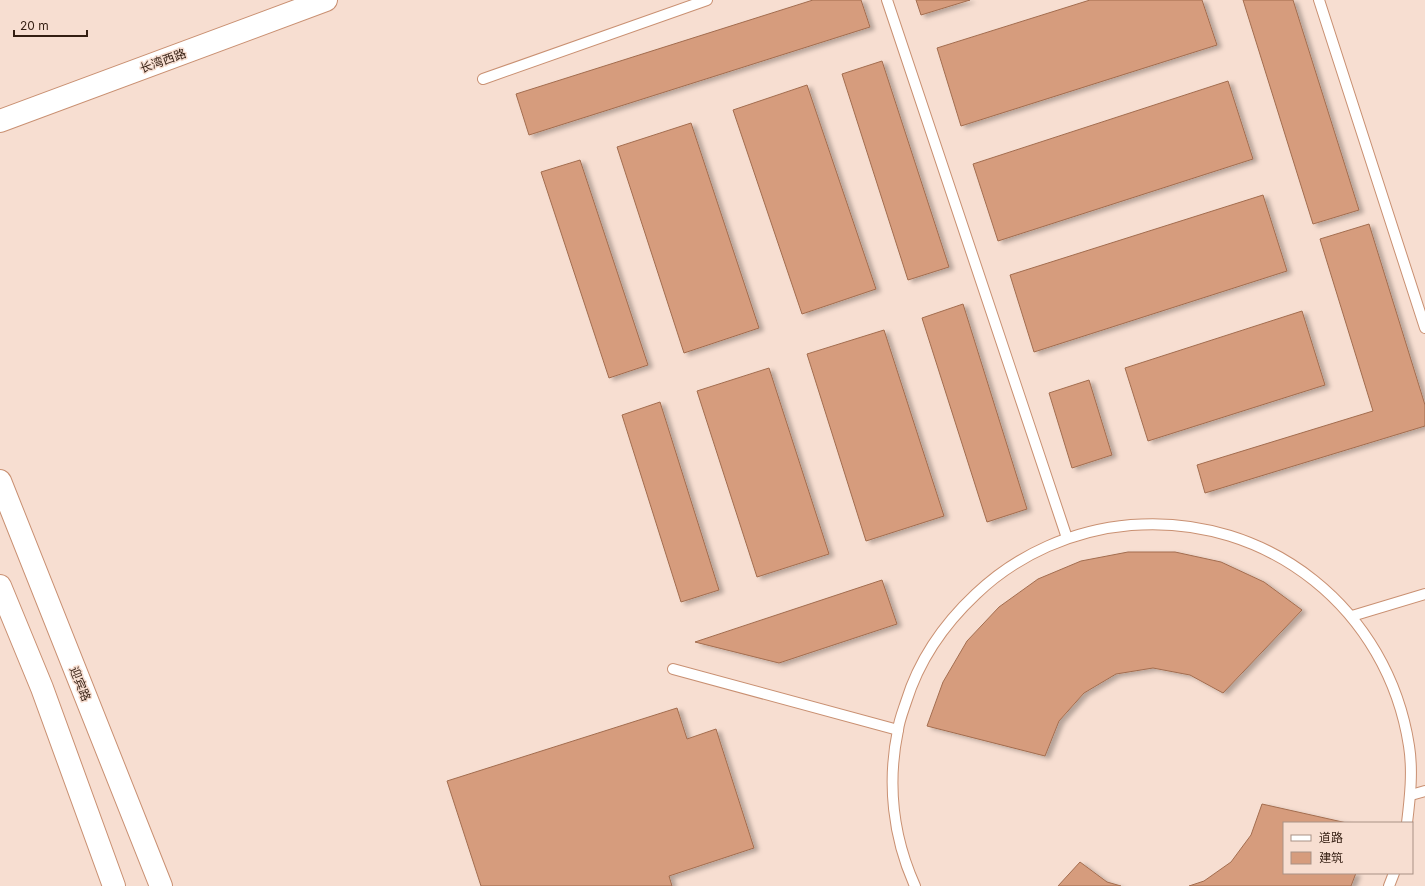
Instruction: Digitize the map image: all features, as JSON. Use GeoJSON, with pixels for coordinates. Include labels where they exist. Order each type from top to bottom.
{"type":"FeatureCollection","features":[{"type":"Feature","properties":{"kind":"main road","name":"长湾西路"},"geometry":{"type":"LineString","coordinates":[[0,121],[326,0]]}},
{"type":"Feature","properties":{"kind":"main road","name":"迎宾路"},"geometry":{"type":"LineString","coordinates":[[0,481],[161,886]]}},
{"type":"Feature","properties":{"kind":"main road"},"geometry":{"type":"LineString","coordinates":[[0,586],[42,688],[114,886]]}},
{"type":"Feature","properties":{"kind":"lane"},"geometry":{"type":"LineString","coordinates":[[483,79],[707,0]]}},
{"type":"Feature","properties":{"kind":"lane"},"geometry":{"type":"LineString","coordinates":[[887,0],[1067,538]]}},
{"type":"Feature","properties":{"kind":"lane"},"geometry":{"type":"LineString","coordinates":[[1319,0],[1425,328]]}},
{"type":"Feature","properties":{"kind":"lane"},"geometry":{"type":"LineString","coordinates":[[914,886],[905,864],[895,820],[892,775],[898,730],[911,687],[930,647],[957,612],[989,581],[1014,564],[1026,556],[1067,538],[1110,527],[1155,523],[1200,528],[1243,540],[1284,558],[1320,584],[1352,616],[1379,656],[1398,700],[1409,747],[1411,795],[1407,822]]}},
{"type":"Feature","properties":{"kind":"lane"},"geometry":{"type":"LineString","coordinates":[[1352,616],[1425,594]]}},
{"type":"Feature","properties":{"kind":"lane"},"geometry":{"type":"LineString","coordinates":[[674,669],[898,730]]}},
{"type":"Feature","properties":{"kind":"lane"},"geometry":{"type":"LineString","coordinates":[[1411,795],[1425,791]]}},
{"type":"Feature","properties":{"kind":"lane"},"geometry":{"type":"LineString","coordinates":[[1389,886],[1394,874]]}},
{"type":"Feature","properties":{"kind":"building"},"geometry":{"type":"Polygon","coordinates":[[[813,0],[861,0],[870,27],[529,135],[516,94],[813,0]]]}},
{"type":"Feature","properties":{"kind":"building"},"geometry":{"type":"Polygon","coordinates":[[[916,0],[970,0],[921,15],[916,0]]]}},
{"type":"Feature","properties":{"kind":"building"},"geometry":{"type":"Polygon","coordinates":[[[1090,0],[1202,0],[1217,45],[961,126],[937,48],[1090,0]]]}},
{"type":"Feature","properties":{"kind":"building"},"geometry":{"type":"Polygon","coordinates":[[[1243,0],[1293,0],[1359,210],[1313,224],[1243,0]]]}},
{"type":"Feature","properties":{"kind":"building"},"geometry":{"type":"Polygon","coordinates":[[[882,61],[949,267],[908,280],[842,74],[882,61]]]}},
{"type":"Feature","properties":{"kind":"building"},"geometry":{"type":"Polygon","coordinates":[[[1228,81],[1253,159],[998,241],[973,164],[1228,81]]]}},
{"type":"Feature","properties":{"kind":"building"},"geometry":{"type":"Polygon","coordinates":[[[807,85],[876,289],[802,314],[733,110],[807,85]]]}},
{"type":"Feature","properties":{"kind":"building"},"geometry":{"type":"Polygon","coordinates":[[[691,123],[759,328],[684,353],[617,147],[691,123]]]}},
{"type":"Feature","properties":{"kind":"building"},"geometry":{"type":"Polygon","coordinates":[[[580,160],[648,365],[609,378],[541,172],[580,160]]]}},
{"type":"Feature","properties":{"kind":"building"},"geometry":{"type":"Polygon","coordinates":[[[1263,195],[1287,271],[1034,352],[1010,275],[1263,195]]]}},
{"type":"Feature","properties":{"kind":"building"},"geometry":{"type":"Polygon","coordinates":[[[1369,224],[1425,405],[1425,426],[1205,493],[1197,465],[1373,411],[1320,239],[1369,224]]]}},
{"type":"Feature","properties":{"kind":"building"},"geometry":{"type":"Polygon","coordinates":[[[963,304],[1027,509],[987,522],[922,318],[963,304]]]}},
{"type":"Feature","properties":{"kind":"building"},"geometry":{"type":"Polygon","coordinates":[[[1302,311],[1325,385],[1148,441],[1125,368],[1302,311]]]}},
{"type":"Feature","properties":{"kind":"building"},"geometry":{"type":"Polygon","coordinates":[[[884,330],[944,516],[866,541],[807,354],[884,330]]]}},
{"type":"Feature","properties":{"kind":"building"},"geometry":{"type":"Polygon","coordinates":[[[769,368],[829,554],[757,577],[697,391],[769,368]]]}},
{"type":"Feature","properties":{"kind":"building"},"geometry":{"type":"Polygon","coordinates":[[[1089,380],[1112,455],[1072,468],[1049,393],[1089,380]]]}},
{"type":"Feature","properties":{"kind":"building"},"geometry":{"type":"Polygon","coordinates":[[[660,402],[719,590],[681,602],[622,415],[660,402]]]}},
{"type":"Feature","properties":{"kind":"building"},"geometry":{"type":"Polygon","coordinates":[[[1128,552],[1175,552],[1221,562],[1264,582],[1302,610],[1223,693],[1190,675],[1153,668],[1116,674],[1084,693],[1059,721],[1045,756],[927,726],[943,682],[967,641],[999,607],[1038,579],[1081,561],[1128,552]]]}},
{"type":"Feature","properties":{"kind":"building"},"geometry":{"type":"Polygon","coordinates":[[[882,580],[897,624],[779,663],[695,642],[882,580]]]}},
{"type":"Feature","properties":{"kind":"building"},"geometry":{"type":"Polygon","coordinates":[[[677,708],[687,739],[716,729],[754,848],[669,876],[672,886],[481,886],[447,781],[677,708]]]}},
{"type":"Feature","properties":{"kind":"building"},"geometry":{"type":"Polygon","coordinates":[[[1262,804],[1343,822],[1283,822],[1283,874],[1356,874],[1351,886],[1189,886],[1204,881],[1231,862],[1251,835],[1262,804]]]}},
{"type":"Feature","properties":{"kind":"building"},"geometry":{"type":"Polygon","coordinates":[[[1080,862],[1107,882],[1121,886],[1058,886],[1080,862]]]}}]}
